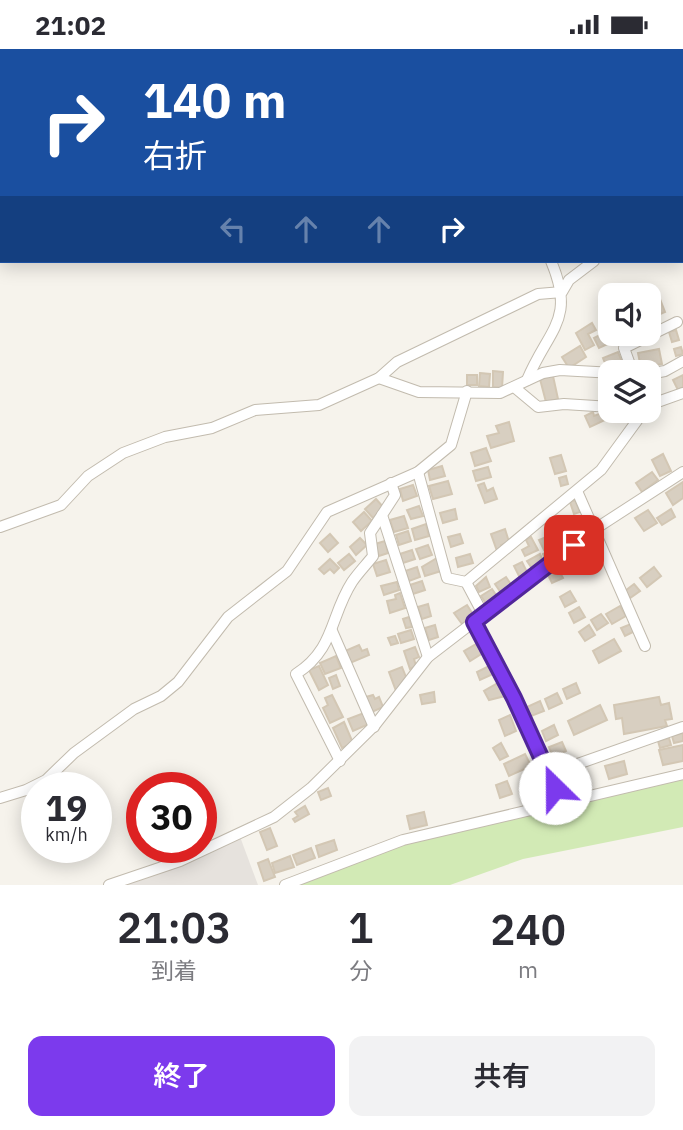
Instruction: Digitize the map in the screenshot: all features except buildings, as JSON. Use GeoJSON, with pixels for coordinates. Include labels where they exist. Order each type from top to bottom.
{"type":"FeatureCollection","features":[{"type":"Feature","properties":{"kind":"street"},"geometry":{"type":"LineString","coordinates":[[527,380],[539,351],[561,316],[562,292],[552,263]]}},
{"type":"Feature","properties":{"kind":"street"},"geometry":{"type":"LineString","coordinates":[[562,292],[569,280],[591,263]]}},
{"type":"Feature","properties":{"kind":"street"},"geometry":{"type":"LineString","coordinates":[[0,527],[61,505],[88,476],[122,453],[165,437],[212,428],[255,409],[319,405],[379,378],[397,362],[538,293],[562,292]]}},
{"type":"Feature","properties":{"kind":"street"},"geometry":{"type":"LineString","coordinates":[[628,360],[624,348],[677,322]]}},
{"type":"Feature","properties":{"kind":"street"},"geometry":{"type":"LineString","coordinates":[[661,372],[683,361]]}},
{"type":"Feature","properties":{"kind":"street"},"geometry":{"type":"LineString","coordinates":[[379,378],[419,392],[500,393],[527,380],[560,370],[598,372]]}},
{"type":"Feature","properties":{"kind":"street"},"geometry":{"type":"LineString","coordinates":[[514,387],[538,407],[564,404],[598,406]]}},
{"type":"Feature","properties":{"kind":"street"},"geometry":{"type":"LineString","coordinates":[[0,798],[46,780],[57,766],[134,709],[162,696],[178,682],[228,617],[287,572],[327,512],[418,471],[451,445],[467,391]]}},
{"type":"Feature","properties":{"kind":"street"},"geometry":{"type":"LineString","coordinates":[[661,401],[683,393]]}},
{"type":"Feature","properties":{"kind":"street"},"geometry":{"type":"LineString","coordinates":[[466,582],[601,470],[635,423]]}},
{"type":"Feature","properties":{"kind":"street"},"geometry":{"type":"LineString","coordinates":[[418,471],[447,577],[466,582],[483,614]]}},
{"type":"Feature","properties":{"kind":"street"},"geometry":{"type":"LineString","coordinates":[[109,885],[180,861],[274,817],[340,761],[373,727],[428,657],[592,531],[683,472]]}},
{"type":"Feature","properties":{"kind":"street"},"geometry":{"type":"LineString","coordinates":[[340,761],[296,674],[314,662],[332,631],[351,583],[373,556],[370,533],[395,495],[391,483]]}},
{"type":"Feature","properties":{"kind":"street"},"geometry":{"type":"LineString","coordinates":[[576,491],[645,646]]}},
{"type":"Feature","properties":{"kind":"street"},"geometry":{"type":"LineString","coordinates":[[382,515],[428,657]]}},
{"type":"Feature","properties":{"kind":"street"},"geometry":{"type":"LineString","coordinates":[[474,622],[549,774],[560,802]]}},
{"type":"Feature","properties":{"kind":"street"},"geometry":{"type":"LineString","coordinates":[[332,631],[373,727]]}},
{"type":"Feature","properties":{"kind":"street"},"geometry":{"type":"LineString","coordinates":[[549,774],[683,727]]}},
{"type":"Feature","properties":{"kind":"street"},"geometry":{"type":"LineString","coordinates":[[285,885],[402,840],[683,774]]}},
{"type":"Feature","properties":{"kind":"shaded area"},"geometry":{"type":"Polygon","coordinates":[[[239,834],[258,885],[109,885],[165,863],[217,863],[217,843],[239,834]]]}},
{"type":"Feature","properties":{"kind":"green space"},"geometry":{"type":"Polygon","coordinates":[[[683,778],[683,827],[523,859],[450,885],[285,885],[403,840],[683,778]]]}},
{"type":"Feature","properties":{"kind":"route"},"geometry":{"type":"LineString","coordinates":[[555,788],[514,698],[474,622],[574,545]]}}]}
